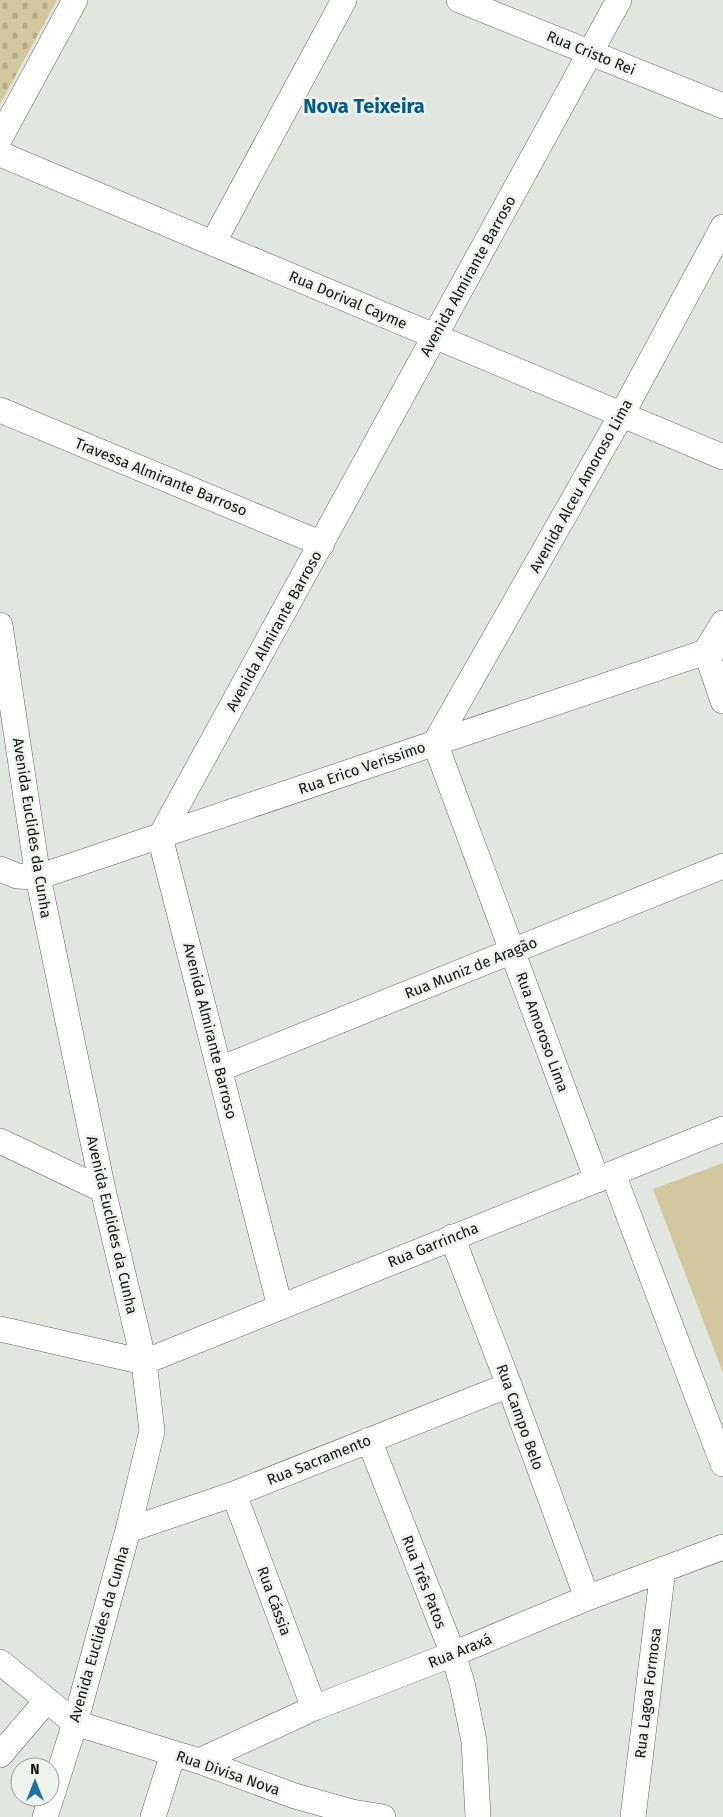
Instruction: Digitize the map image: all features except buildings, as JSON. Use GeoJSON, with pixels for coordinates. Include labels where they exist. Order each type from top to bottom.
{"type":"FeatureCollection","features":[{"type":"Feature","properties":{"kind":"street"},"geometry":{"type":"LineString","coordinates":[[0,138],[76,0]]}},
{"type":"Feature","properties":{"kind":"street"},"geometry":{"type":"LineString","coordinates":[[213,243],[344,0]]}},
{"type":"Feature","properties":{"kind":"street","name":"Rua Cristo Rei"},"geometry":{"type":"LineString","coordinates":[[459,0],[723,106]]}},
{"type":"Feature","properties":{"kind":"street","name":"Avenida Almirante Barroso"},"geometry":{"type":"LineString","coordinates":[[280,1306],[160,836],[619,0]]}},
{"type":"Feature","properties":{"kind":"street","name":"Rua Dorival Cayme"},"geometry":{"type":"LineString","coordinates":[[0,154],[723,457]]}},
{"type":"Feature","properties":{"kind":"street","name":"Avenida Alceu Amoroso Lima"},"geometry":{"type":"LineString","coordinates":[[435,743],[622,414],[723,227]]}},
{"type":"Feature","properties":{"kind":"street","name":"Travessa Almirante Barroso"},"geometry":{"type":"LineString","coordinates":[[0,410],[322,544]]}},
{"type":"Feature","properties":{"kind":"street"},"geometry":{"type":"LineString","coordinates":[[723,623],[714,649],[723,701]]}},
{"type":"Feature","properties":{"kind":"street","name":"Avenida Euclides da Cunha"},"geometry":{"type":"LineString","coordinates":[[0,625],[38,877],[103,1190],[144,1362],[152,1431],[128,1530],[75,1723],[45,1817]]}},
{"type":"Feature","properties":{"kind":"street","name":"Rua Erico Verissimo"},"geometry":{"type":"LineString","coordinates":[[0,869],[17,876],[38,877],[714,649]]}},
{"type":"Feature","properties":{"kind":"street","name":"Rua Amoroso Lima"},"geometry":{"type":"LineString","coordinates":[[435,743],[512,951],[723,1464]]}},
{"type":"Feature","properties":{"kind":"street","name":"Rua Muniz de Aragão"},"geometry":{"type":"LineString","coordinates":[[220,1069],[723,866]]}},
{"type":"Feature","properties":{"kind":"street","name":"Rua Garrincha"},"geometry":{"type":"LineString","coordinates":[[144,1362],[723,1129]]}},
{"type":"Feature","properties":{"kind":"street"},"geometry":{"type":"LineString","coordinates":[[0,1141],[103,1190]]}},
{"type":"Feature","properties":{"kind":"street","name":"Rua Campo Belo"},"geometry":{"type":"LineString","coordinates":[[452,1237],[509,1385],[587,1598]]}},
{"type":"Feature","properties":{"kind":"street"},"geometry":{"type":"LineString","coordinates":[[0,1330],[144,1362]]}},
{"type":"Feature","properties":{"kind":"street","name":"Rua Sacramento"},"geometry":{"type":"LineString","coordinates":[[128,1530],[234,1494],[509,1385]]}},
{"type":"Feature","properties":{"kind":"street","name":"Rua Três Patos"},"geometry":{"type":"LineString","coordinates":[[369,1440],[453,1654],[462,1683],[474,1741],[478,1817]]}},
{"type":"Feature","properties":{"kind":"street","name":"Rua Cássia"},"geometry":{"type":"LineString","coordinates":[[234,1494],[314,1708]]}},
{"type":"Feature","properties":{"kind":"street","name":"Rua Araxá"},"geometry":{"type":"LineString","coordinates":[[199,1762],[314,1708],[453,1654],[587,1598],[723,1547]]}},
{"type":"Feature","properties":{"kind":"street","name":"Rua Lagoa Formosa"},"geometry":{"type":"LineString","coordinates":[[634,1817],[663,1569]]}},
{"type":"Feature","properties":{"kind":"street"},"geometry":{"type":"LineString","coordinates":[[0,1662],[75,1723]]}},
{"type":"Feature","properties":{"kind":"street"},"geometry":{"type":"LineString","coordinates":[[0,1755],[47,1700]]}},
{"type":"Feature","properties":{"kind":"street","name":"Rua Divisa Nova"},"geometry":{"type":"LineString","coordinates":[[75,1723],[199,1762],[295,1796],[352,1812],[382,1817]]}},
{"type":"Feature","properties":{"kind":"street"},"geometry":{"type":"LineString","coordinates":[[153,1817],[173,1754]]}},
{"type":"Feature","properties":{"kind":"green space"},"geometry":{"type":"Polygon","coordinates":[[[0,0],[57,0],[0,104],[0,0]]]}},
{"type":"Feature","properties":{"kind":"green space"},"geometry":{"type":"Polygon","coordinates":[[[723,1163],[723,1373],[653,1189],[723,1163]]]}},
{"type":"Feature","properties":{"kind":"district","name":"Nova Teixeira"},"geometry":{"type":"Point","coordinates":[364,106]}}]}
